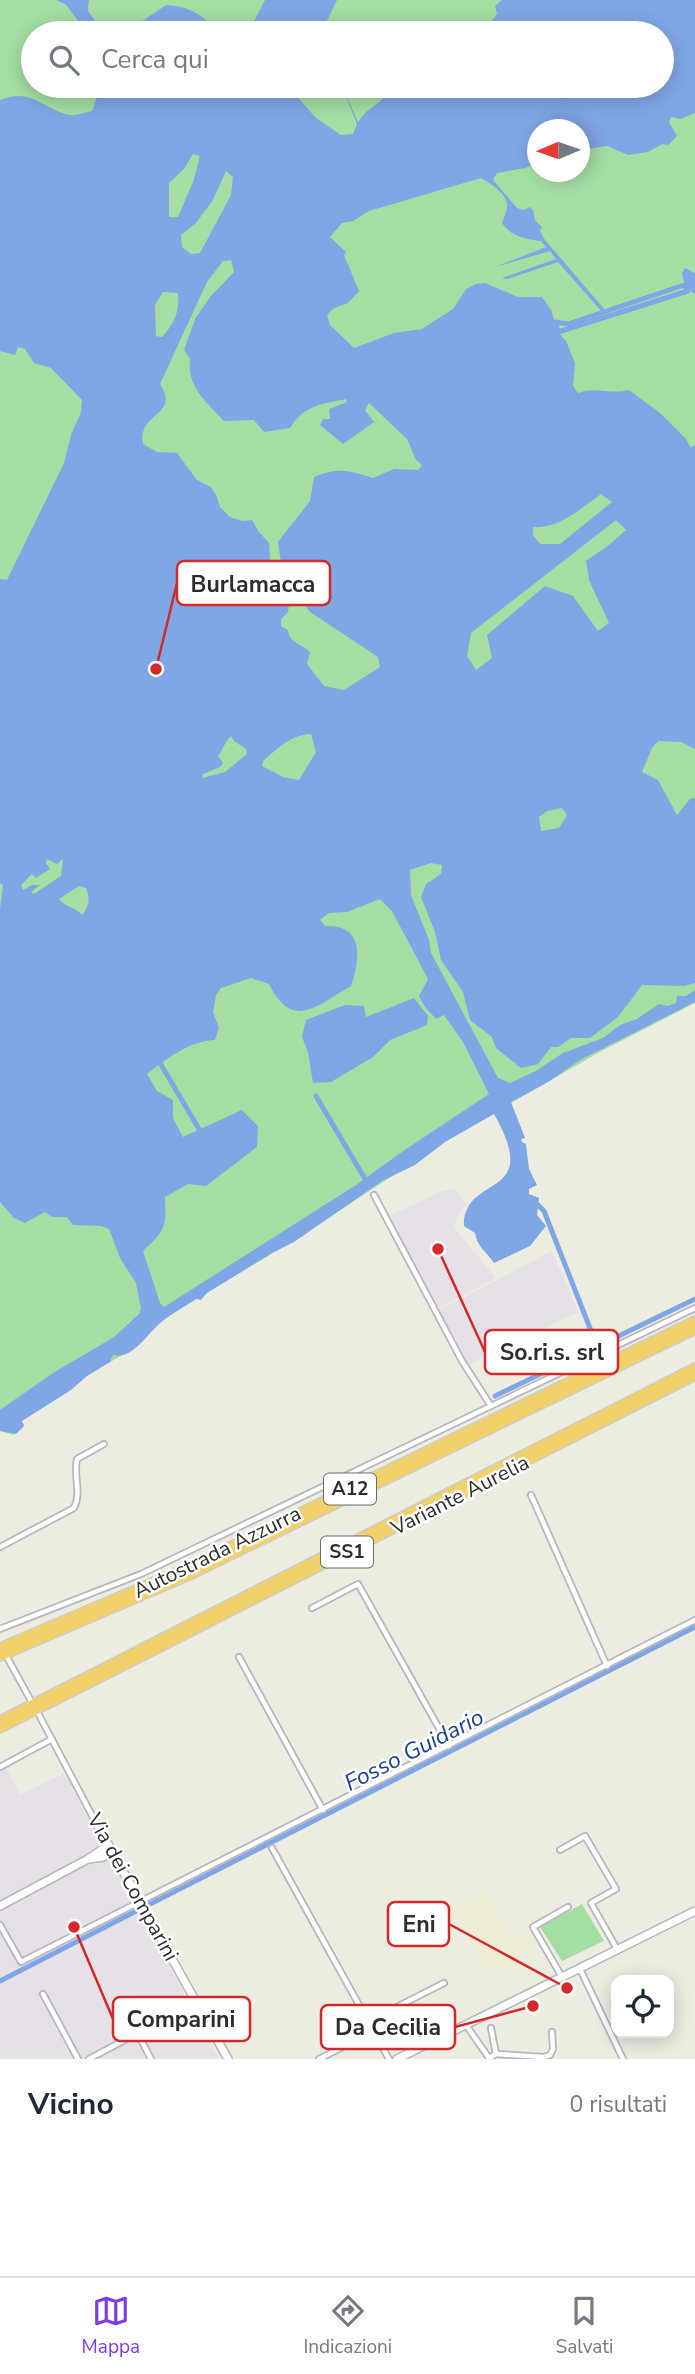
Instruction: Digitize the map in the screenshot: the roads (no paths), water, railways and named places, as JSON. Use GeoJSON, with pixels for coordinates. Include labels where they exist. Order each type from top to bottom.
{"type":"FeatureCollection","features":[{"type":"Feature","properties":{"kind":"highway","name":"Autostrada Azzurra"},"geometry":{"type":"LineString","coordinates":[[0,1648],[185,1569],[695,1321]]}},
{"type":"Feature","properties":{"kind":"highway","name":"Autostrada Azzurra"},"geometry":{"type":"LineString","coordinates":[[4,1658],[189,1575],[695,1329]]}},
{"type":"Feature","properties":{"kind":"highway","name":"Variante Aurelia"},"geometry":{"type":"LineString","coordinates":[[0,1721],[695,1368]]}},
{"type":"Feature","properties":{"kind":"highway","name":"Variante Aurelia"},"geometry":{"type":"LineString","coordinates":[[0,1728],[695,1375]]}},
{"type":"Feature","properties":{"kind":"street"},"geometry":{"type":"LineString","coordinates":[[374,1195],[462,1361],[491,1406]]}},
{"type":"Feature","properties":{"kind":"street"},"geometry":{"type":"LineString","coordinates":[[0,1629],[141,1574],[695,1308]]}},
{"type":"Feature","properties":{"kind":"street"},"geometry":{"type":"LineString","coordinates":[[0,1547],[74,1508],[78,1493],[75,1468],[77,1459],[104,1444]]}},
{"type":"Feature","properties":{"kind":"street"},"geometry":{"type":"LineString","coordinates":[[531,1494],[607,1666]]}},
{"type":"Feature","properties":{"kind":"street"},"geometry":{"type":"LineString","coordinates":[[312,1608],[358,1584],[449,1746]]}},
{"type":"Feature","properties":{"kind":"street"},"geometry":{"type":"LineString","coordinates":[[0,1925],[21,1962],[695,1620]]}},
{"type":"Feature","properties":{"kind":"street"},"geometry":{"type":"LineString","coordinates":[[239,1657],[323,1811]]}},
{"type":"Feature","properties":{"kind":"street"},"geometry":{"type":"LineString","coordinates":[[4,1658],[32,1701]]}},
{"type":"Feature","properties":{"kind":"street","name":"Via dei Comparini"},"geometry":{"type":"LineString","coordinates":[[39,1715],[228,2059]]}},
{"type":"Feature","properties":{"kind":"street"},"geometry":{"type":"LineString","coordinates":[[0,1767],[52,1739]]}},
{"type":"Feature","properties":{"kind":"street"},"geometry":{"type":"LineString","coordinates":[[95,1853],[99,1842],[96,1823]]}},
{"type":"Feature","properties":{"kind":"street"},"geometry":{"type":"LineString","coordinates":[[560,1850],[585,1836],[616,1889],[591,1903],[617,1949]]}},
{"type":"Feature","properties":{"kind":"street"},"geometry":{"type":"LineString","coordinates":[[0,1906],[95,1853],[110,1848]]}},
{"type":"Feature","properties":{"kind":"street"},"geometry":{"type":"LineString","coordinates":[[103,1857],[110,1848]]}},
{"type":"Feature","properties":{"kind":"street"},"geometry":{"type":"LineString","coordinates":[[272,1848],[389,2059]]}},
{"type":"Feature","properties":{"kind":"street"},"geometry":{"type":"LineString","coordinates":[[88,1859],[103,1857],[119,1864]]}},
{"type":"Feature","properties":{"kind":"street"},"geometry":{"type":"LineString","coordinates":[[562,1977],[533,1927],[568,1907]]}},
{"type":"Feature","properties":{"kind":"street"},"geometry":{"type":"LineString","coordinates":[[397,2059],[695,1911]]}},
{"type":"Feature","properties":{"kind":"street"},"geometry":{"type":"LineString","coordinates":[[579,1968],[623,2059]]}},
{"type":"Feature","properties":{"kind":"street"},"geometry":{"type":"LineString","coordinates":[[369,2021],[444,1983]]}},
{"type":"Feature","properties":{"kind":"street"},"geometry":{"type":"LineString","coordinates":[[43,1994],[78,2059]]}},
{"type":"Feature","properties":{"kind":"street"},"geometry":{"type":"LineString","coordinates":[[89,2059],[177,2012],[195,1998]]}},
{"type":"Feature","properties":{"kind":"street"},"geometry":{"type":"LineString","coordinates":[[177,2012],[192,2012],[205,2016]]}},
{"type":"Feature","properties":{"kind":"street"},"geometry":{"type":"LineString","coordinates":[[466,2024],[490,2059],[496,2054],[544,2057],[550,2055],[552,2032]]}},
{"type":"Feature","properties":{"kind":"street"},"geometry":{"type":"LineString","coordinates":[[491,2028],[496,2054]]}},
{"type":"Feature","properties":{"kind":"street"},"geometry":{"type":"LineString","coordinates":[[319,2059],[374,2031]]}},
{"type":"Feature","properties":{"kind":"street"},"geometry":{"type":"LineString","coordinates":[[137,2032],[151,2059]]}},
{"type":"Feature","properties":{"kind":"water"},"geometry":{"type":"Polygon","coordinates":[[[56,0],[89,0],[88,11],[96,21],[78,21],[66,5],[56,0]]]}},
{"type":"Feature","properties":{"kind":"water"},"geometry":{"type":"Polygon","coordinates":[[[265,0],[337,0],[327,21],[254,21],[265,0]]]}},
{"type":"Feature","properties":{"kind":"water"},"geometry":{"type":"Polygon","coordinates":[[[502,0],[695,0],[695,113],[680,119],[671,117],[669,122],[677,136],[668,145],[662,144],[648,152],[628,155],[607,146],[590,149],[590,119],[527,119],[527,167],[497,173],[493,180],[517,208],[524,210],[530,207],[533,210],[545,240],[606,311],[602,312],[558,262],[507,279],[502,278],[556,259],[550,251],[495,267],[546,247],[541,241],[519,236],[506,228],[502,223],[507,209],[504,196],[481,178],[369,211],[353,221],[342,223],[330,237],[346,252],[344,255],[359,291],[348,303],[334,308],[327,315],[330,325],[354,348],[394,333],[422,329],[453,309],[466,289],[476,284],[485,283],[518,297],[542,297],[551,310],[558,332],[566,341],[575,363],[573,386],[578,393],[591,390],[629,390],[660,413],[686,439],[695,456],[695,749],[681,742],[658,741],[652,748],[642,772],[658,780],[677,815],[690,799],[695,798],[695,983],[684,986],[642,985],[618,1017],[590,1038],[571,1038],[558,1047],[551,1047],[538,1064],[521,1068],[496,1048],[492,1037],[470,1020],[463,992],[441,960],[435,932],[421,897],[426,884],[441,874],[442,865],[431,863],[410,870],[411,895],[429,940],[431,953],[498,1078],[510,1083],[536,1071],[563,1053],[603,1038],[620,1025],[637,1019],[659,1004],[668,1006],[676,1003],[677,996],[686,996],[695,990],[695,1002],[580,1060],[548,1082],[511,1102],[525,1138],[521,1139],[526,1144],[529,1169],[537,1185],[529,1189],[529,1194],[539,1198],[537,1215],[546,1226],[530,1246],[494,1263],[480,1246],[475,1233],[464,1226],[467,1209],[475,1198],[506,1174],[510,1161],[507,1142],[494,1114],[445,1142],[415,1165],[382,1181],[294,1242],[207,1293],[201,1300],[196,1299],[172,1314],[132,1351],[120,1356],[113,1355],[110,1362],[22,1421],[24,1426],[16,1434],[0,1431],[0,1410],[53,1373],[114,1337],[139,1314],[141,1308],[136,1283],[120,1258],[109,1229],[73,1225],[67,1217],[52,1217],[45,1212],[25,1223],[14,1218],[0,1202],[0,909],[3,885],[0,883],[0,579],[7,580],[64,463],[71,435],[81,412],[82,400],[51,368],[34,363],[25,349],[18,347],[15,355],[0,351],[0,100],[21,96],[72,115],[92,111],[97,98],[298,98],[316,118],[341,135],[353,134],[357,124],[347,98],[358,122],[384,98],[674,98],[674,21],[492,21],[497,14],[495,6],[502,0]],[[193,154],[184,169],[169,183],[169,217],[178,217],[193,182],[200,156],[193,154]],[[226,171],[213,200],[196,223],[181,235],[182,247],[191,254],[200,253],[231,195],[233,177],[226,171]],[[231,260],[223,261],[207,282],[160,384],[165,403],[146,425],[143,444],[157,452],[177,453],[197,480],[211,487],[220,507],[230,517],[242,521],[252,520],[269,543],[270,560],[275,565],[277,579],[289,605],[288,612],[281,619],[281,626],[288,630],[293,641],[310,652],[307,664],[324,686],[344,690],[380,667],[378,657],[310,612],[283,577],[278,542],[310,501],[314,477],[343,471],[373,478],[394,469],[418,470],[422,465],[416,460],[407,439],[369,403],[365,410],[374,422],[343,444],[320,425],[323,419],[330,419],[329,409],[347,402],[346,399],[321,404],[308,410],[295,420],[290,428],[264,432],[254,420],[224,421],[195,386],[190,359],[184,350],[195,319],[210,297],[234,272],[231,260]],[[163,292],[155,305],[156,336],[162,337],[175,317],[178,293],[163,292]],[[601,494],[577,512],[552,525],[533,527],[533,535],[540,544],[560,544],[612,502],[601,494]],[[616,520],[471,633],[467,656],[476,670],[492,658],[487,635],[545,586],[573,596],[598,631],[609,623],[589,580],[586,561],[626,530],[616,520]],[[311,734],[285,743],[263,761],[262,766],[283,777],[299,780],[316,752],[311,734]],[[231,736],[218,756],[223,763],[220,767],[203,774],[202,778],[225,772],[247,754],[246,749],[231,736]],[[562,808],[547,811],[539,817],[541,831],[559,828],[567,815],[562,808]],[[47,859],[46,863],[50,869],[36,878],[32,874],[21,885],[23,890],[32,885],[40,885],[31,892],[34,894],[61,876],[63,859],[57,864],[47,859]],[[79,886],[59,899],[82,915],[87,908],[88,895],[86,888],[79,886]],[[380,899],[347,912],[329,913],[320,920],[325,926],[338,927],[353,937],[357,955],[351,986],[316,1006],[297,1011],[278,999],[269,984],[251,978],[221,988],[216,995],[213,1012],[219,1028],[215,1040],[188,1047],[147,1074],[157,1091],[173,1100],[173,1118],[183,1137],[242,1110],[258,1126],[257,1147],[206,1186],[188,1184],[165,1197],[163,1227],[143,1251],[160,1303],[164,1307],[356,1185],[489,1094],[463,1042],[444,1015],[436,1019],[419,996],[428,979],[392,911],[380,899]]]}},
{"type":"Feature","properties":{"kind":"water"},"geometry":{"type":"Polygon","coordinates":[[[166,5],[196,13],[207,21],[142,21],[166,5]]]}},
{"type":"Feature","properties":{"kind":"water"},"geometry":{"type":"Polygon","coordinates":[[[685,268],[695,273],[695,294],[684,283],[682,274],[685,268]]]}},
{"type":"Feature","properties":{"kind":"water"},"geometry":{"type":"Polygon","coordinates":[[[414,998],[428,1016],[427,1025],[390,1040],[373,1057],[331,1082],[313,1083],[308,1052],[302,1037],[306,1020],[345,1005],[364,1006],[366,1017],[414,998]]]}},
{"type":"Feature","properties":{"kind":"waterway"},"geometry":{"type":"LineString","coordinates":[[684,285],[688,291],[558,332],[555,322],[568,324],[684,285]]}},
{"type":"Feature","properties":{"kind":"waterway"},"geometry":{"type":"LineString","coordinates":[[695,448],[691,450],[695,456]]}},
{"type":"Feature","properties":{"kind":"waterway"},"geometry":{"type":"LineString","coordinates":[[160,1063],[199,1129]]}},
{"type":"Feature","properties":{"kind":"waterway"},"geometry":{"type":"LineString","coordinates":[[316,1096],[365,1179]]}},
{"type":"Feature","properties":{"kind":"waterway"},"geometry":{"type":"LineString","coordinates":[[538,1205],[544,1211],[597,1346]]}},
{"type":"Feature","properties":{"kind":"waterway"},"geometry":{"type":"LineString","coordinates":[[495,1396],[695,1299]]}},
{"type":"Feature","properties":{"kind":"waterway","name":"Fosso Guidario"},"geometry":{"type":"LineString","coordinates":[[148,1905],[695,1627]]}},
{"type":"Feature","properties":{"kind":"waterway","name":"Fosso Guidario"},"geometry":{"type":"LineString","coordinates":[[0,1981],[142,1908]]}},
{"type":"Feature","properties":{"kind":"place","name":"Burlamacca"},"geometry":{"type":"Point","coordinates":[156,669]}},
{"type":"Feature","properties":{"kind":"place","name":"So.ri.s. srl"},"geometry":{"type":"Point","coordinates":[438,1249]}},
{"type":"Feature","properties":{"kind":"place","name":"Comparini"},"geometry":{"type":"Point","coordinates":[74,1927]}},
{"type":"Feature","properties":{"kind":"place","name":"Eni"},"geometry":{"type":"Point","coordinates":[567,1988]}},
{"type":"Feature","properties":{"kind":"place","name":"Da Cecilia"},"geometry":{"type":"Point","coordinates":[533,2006]}}]}
